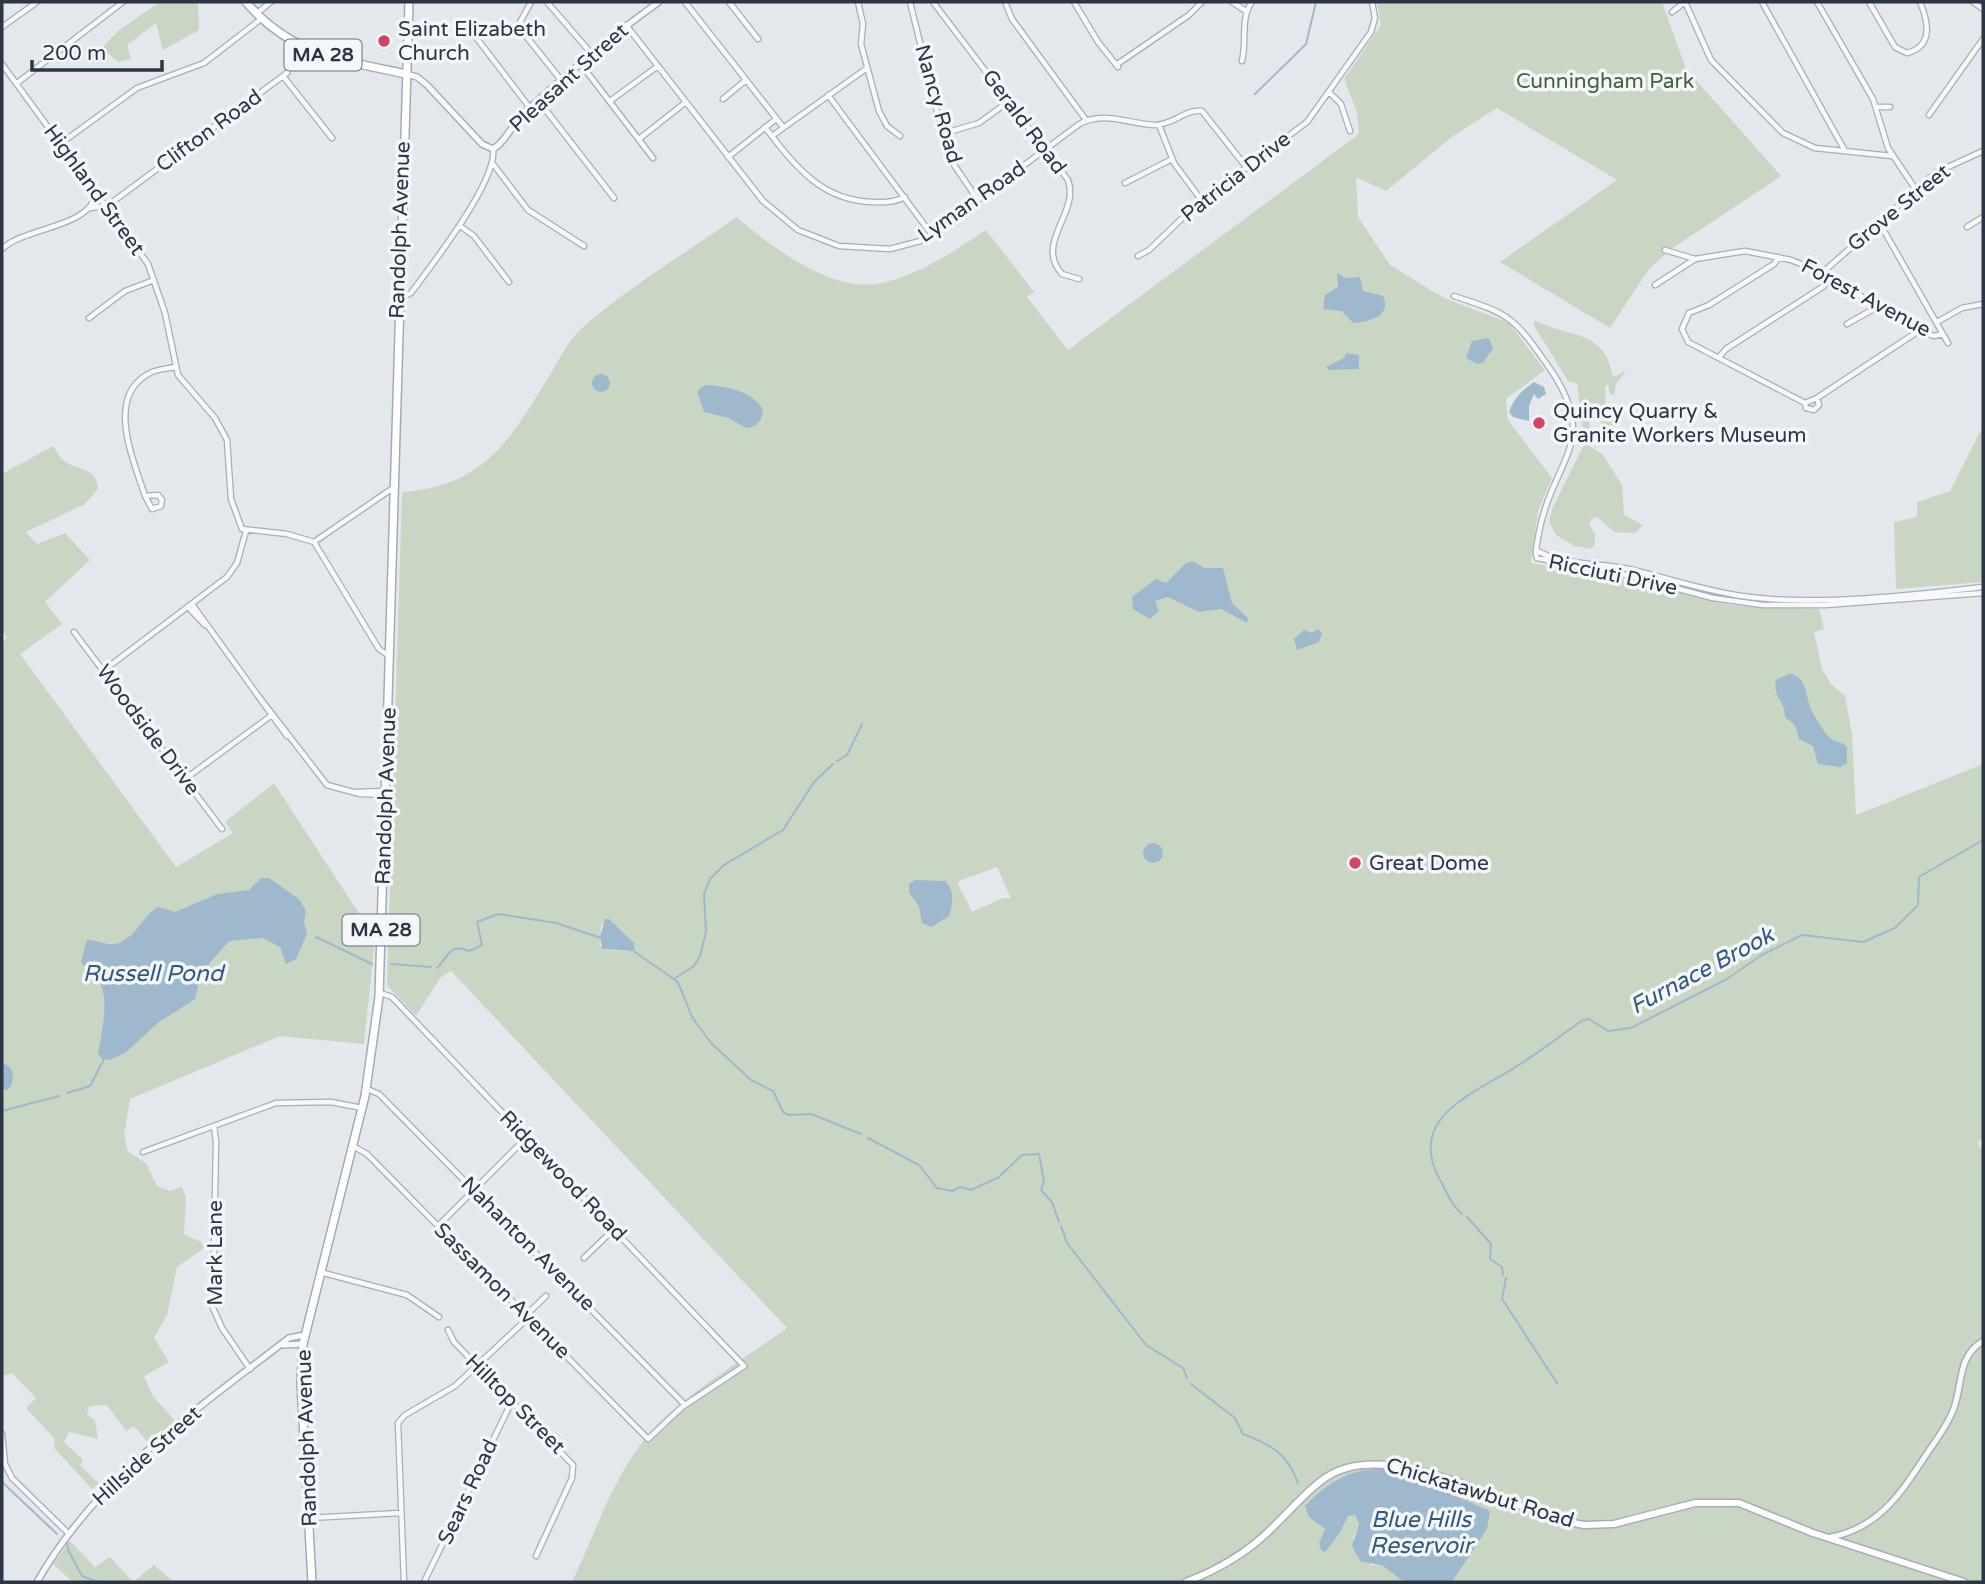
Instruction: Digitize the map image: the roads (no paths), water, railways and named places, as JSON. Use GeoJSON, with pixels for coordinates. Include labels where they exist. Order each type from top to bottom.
{"type":"FeatureCollection","features":[{"type":"Feature","properties":{"kind":"main road","name":"MA 28"},"geometry":{"type":"LineString","coordinates":[[246,2],[259,17],[300,47],[406,74]]}},
{"type":"Feature","properties":{"kind":"main road","name":"Randolph Avenue"},"geometry":{"type":"LineString","coordinates":[[312,1582],[301,1384],[304,1335],[367,1088],[379,992],[409,2]]}},
{"type":"Feature","properties":{"kind":"main road","name":"Chickatawbut Road"},"geometry":{"type":"LineString","coordinates":[[1186,1582],[1246,1550],[1326,1477],[1345,1468],[1374,1462],[1406,1467],[1584,1525],[1614,1524],[1681,1505],[1725,1501],[1758,1508],[1828,1538],[1965,1582]]}},
{"type":"Feature","properties":{"kind":"street"},"geometry":{"type":"LineString","coordinates":[[2,27],[37,2]]}},
{"type":"Feature","properties":{"kind":"street"},"geometry":{"type":"LineString","coordinates":[[17,83],[123,2]]}},
{"type":"Feature","properties":{"kind":"street"},"geometry":{"type":"LineString","coordinates":[[60,144],[140,86],[204,63],[259,17],[271,2]]}},
{"type":"Feature","properties":{"kind":"street"},"geometry":{"type":"LineString","coordinates":[[531,2],[518,26],[561,80]]}},
{"type":"Feature","properties":{"kind":"street"},"geometry":{"type":"LineString","coordinates":[[547,2],[591,54]]}},
{"type":"Feature","properties":{"kind":"street","name":"Pleasant Street"},"geometry":{"type":"LineString","coordinates":[[398,298],[411,293],[460,226],[493,164],[493,149],[538,100],[626,25],[659,2]]}},
{"type":"Feature","properties":{"kind":"street"},"geometry":{"type":"LineString","coordinates":[[685,2],[783,127]]}},
{"type":"Feature","properties":{"kind":"street"},"geometry":{"type":"LineString","coordinates":[[729,2],[758,39]]}},
{"type":"Feature","properties":{"kind":"street"},"geometry":{"type":"LineString","coordinates":[[858,2],[863,24],[861,44],[882,119],[900,135]]}},
{"type":"Feature","properties":{"kind":"street","name":"Nancy Road"},"geometry":{"type":"LineString","coordinates":[[910,2],[950,162],[978,200]]}},
{"type":"Feature","properties":{"kind":"street","name":"Gerald Road"},"geometry":{"type":"LineString","coordinates":[[933,2],[1066,177],[1071,193],[1053,242],[1053,260],[1065,276],[1079,279]]}},
{"type":"Feature","properties":{"kind":"street"},"geometry":{"type":"LineString","coordinates":[[1004,2],[1012,19],[1086,120],[1103,117],[1158,125],[1192,111],[1204,112],[1247,168]]}},
{"type":"Feature","properties":{"kind":"street"},"geometry":{"type":"LineString","coordinates":[[1074,2],[1098,42],[1117,66],[1189,15],[1202,2]]}},
{"type":"Feature","properties":{"kind":"street"},"geometry":{"type":"LineString","coordinates":[[1232,2],[1246,11]]}},
{"type":"Feature","properties":{"kind":"street"},"geometry":{"type":"LineString","coordinates":[[1242,61],[1246,43],[1246,11],[1252,2]]}},
{"type":"Feature","properties":{"kind":"street","name":"Patricia Drive"},"geometry":{"type":"LineString","coordinates":[[1138,256],[1151,248],[1202,201],[1307,122],[1373,29],[1375,15],[1372,2]]}},
{"type":"Feature","properties":{"kind":"street"},"geometry":{"type":"LineString","coordinates":[[1672,12],[1686,2],[1711,60],[1779,130],[1810,146],[1892,156]]}},
{"type":"Feature","properties":{"kind":"street"},"geometry":{"type":"LineString","coordinates":[[1762,2],[1844,149]]}},
{"type":"Feature","properties":{"kind":"street"},"geometry":{"type":"LineString","coordinates":[[1817,2],[1876,107],[1883,139],[1916,190]]}},
{"type":"Feature","properties":{"kind":"street"},"geometry":{"type":"LineString","coordinates":[[1869,2],[1895,47],[1907,53],[1916,49],[1928,32],[1928,21],[1920,2]]}},
{"type":"Feature","properties":{"kind":"street"},"geometry":{"type":"LineString","coordinates":[[1973,2],[1983,9]]}},
{"type":"Feature","properties":{"kind":"street","name":"Lyman Road"},"geometry":{"type":"LineString","coordinates":[[626,25],[773,211],[793,227],[850,248],[890,249],[915,244],[932,235],[1086,120]]}},
{"type":"Feature","properties":{"kind":"street"},"geometry":{"type":"LineString","coordinates":[[475,36],[530,108]]}},
{"type":"Feature","properties":{"kind":"street"},"geometry":{"type":"LineString","coordinates":[[1929,115],[1983,39]]}},
{"type":"Feature","properties":{"kind":"street","name":"Clifton Road"},"geometry":{"type":"LineString","coordinates":[[107,206],[283,76],[290,69],[300,47]]}},
{"type":"Feature","properties":{"kind":"street"},"geometry":{"type":"LineString","coordinates":[[580,63],[653,158]]}},
{"type":"Feature","properties":{"kind":"street","name":"Highland Street"},"geometry":{"type":"LineString","coordinates":[[2,64],[141,253],[154,279],[166,317],[174,367],[182,383],[215,418],[225,437],[231,499],[246,531]]}},
{"type":"Feature","properties":{"kind":"street"},"geometry":{"type":"LineString","coordinates":[[610,101],[658,66]]}},
{"type":"Feature","properties":{"kind":"street"},"geometry":{"type":"LineString","coordinates":[[772,136],[867,68]]}},
{"type":"Feature","properties":{"kind":"street"},"geometry":{"type":"LineString","coordinates":[[406,74],[423,81],[482,144],[493,149]]}},
{"type":"Feature","properties":{"kind":"street"},"geometry":{"type":"LineString","coordinates":[[283,76],[332,138]]}},
{"type":"Feature","properties":{"kind":"street"},"geometry":{"type":"LineString","coordinates":[[723,99],[747,80]]}},
{"type":"Feature","properties":{"kind":"street"},"geometry":{"type":"LineString","coordinates":[[1330,92],[1341,104],[1350,131]]}},
{"type":"Feature","properties":{"kind":"street"},"geometry":{"type":"LineString","coordinates":[[828,95],[932,235]]}},
{"type":"Feature","properties":{"kind":"street"},"geometry":{"type":"LineString","coordinates":[[538,100],[614,198]]}},
{"type":"Feature","properties":{"kind":"street"},"geometry":{"type":"LineString","coordinates":[[639,139],[686,102]]}},
{"type":"Feature","properties":{"kind":"street"},"geometry":{"type":"LineString","coordinates":[[942,134],[979,123],[1008,102]]}},
{"type":"Feature","properties":{"kind":"street"},"geometry":{"type":"LineString","coordinates":[[1876,107],[1890,107]]}},
{"type":"Feature","properties":{"kind":"street"},"geometry":{"type":"LineString","coordinates":[[728,157],[776,119]]}},
{"type":"Feature","properties":{"kind":"street"},"geometry":{"type":"LineString","coordinates":[[1158,125],[1172,159],[1202,201]]}},
{"type":"Feature","properties":{"kind":"street"},"geometry":{"type":"LineString","coordinates":[[765,127],[802,173],[833,193],[872,202],[905,197]]}},
{"type":"Feature","properties":{"kind":"street","name":"Grove Street"},"geometry":{"type":"LineString","coordinates":[[1821,274],[1940,170],[1983,151]]}},
{"type":"Feature","properties":{"kind":"street"},"geometry":{"type":"LineString","coordinates":[[1125,183],[1172,159]]}},
{"type":"Feature","properties":{"kind":"street"},"geometry":{"type":"LineString","coordinates":[[493,164],[528,210],[584,246]]}},
{"type":"Feature","properties":{"kind":"street"},"geometry":{"type":"LineString","coordinates":[[89,208],[96,192]]}},
{"type":"Feature","properties":{"kind":"street"},"geometry":{"type":"LineString","coordinates":[[2,249],[19,236],[46,229],[89,208],[107,206]]}},
{"type":"Feature","properties":{"kind":"street"},"geometry":{"type":"LineString","coordinates":[[1967,227],[1983,217]]}},
{"type":"Feature","properties":{"kind":"street"},"geometry":{"type":"LineString","coordinates":[[1879,222],[1948,343]]}},
{"type":"Feature","properties":{"kind":"street"},"geometry":{"type":"LineString","coordinates":[[460,226],[474,236],[509,282]]}},
{"type":"Feature","properties":{"kind":"street","name":"Forest Avenue"},"geometry":{"type":"LineString","coordinates":[[1665,250],[1695,259],[1749,251],[1779,257],[1821,274],[1932,336],[1943,334]]}},
{"type":"Feature","properties":{"kind":"street"},"geometry":{"type":"LineString","coordinates":[[1708,256],[1717,250]]}},
{"type":"Feature","properties":{"kind":"street"},"geometry":{"type":"LineString","coordinates":[[1779,257],[1773,264],[1706,307],[1692,312],[1684,320],[1682,332],[1688,342],[1794,400],[1805,403],[1817,398],[1920,330]]}},
{"type":"Feature","properties":{"kind":"street"},"geometry":{"type":"LineString","coordinates":[[1655,285],[1695,259]]}},
{"type":"Feature","properties":{"kind":"street"},"geometry":{"type":"LineString","coordinates":[[89,318],[129,289],[154,279]]}},
{"type":"Feature","properties":{"kind":"street"},"geometry":{"type":"LineString","coordinates":[[1719,357],[1726,349],[1824,286],[1829,279]]}},
{"type":"Feature","properties":{"kind":"street"},"geometry":{"type":"LineString","coordinates":[[1454,296],[1495,310],[1516,322],[1553,372],[1570,404],[1574,424],[1572,445],[1544,509],[1536,550]]}},
{"type":"Feature","properties":{"kind":"street"},"geometry":{"type":"LineString","coordinates":[[1937,322],[1962,308],[1983,304]]}},
{"type":"Feature","properties":{"kind":"street"},"geometry":{"type":"LineString","coordinates":[[1847,324],[1877,306]]}},
{"type":"Feature","properties":{"kind":"street"},"geometry":{"type":"LineString","coordinates":[[145,496],[157,494],[162,500],[157,509],[148,504],[145,496],[128,438],[127,401],[133,387],[145,375],[174,367]]}},
{"type":"Feature","properties":{"kind":"street"},"geometry":{"type":"LineString","coordinates":[[1805,403],[1806,408],[1814,410],[1819,405],[1817,398]]}},
{"type":"Feature","properties":{"kind":"street"},"geometry":{"type":"LineString","coordinates":[[314,542],[393,488]]}},
{"type":"Feature","properties":{"kind":"street"},"geometry":{"type":"LineString","coordinates":[[103,671],[232,572],[246,531],[287,534],[314,542],[379,649],[390,656]]}},
{"type":"Feature","properties":{"kind":"street","name":"Ricciuti Drive"},"geometry":{"type":"LineString","coordinates":[[1983,587],[1824,599],[1763,599],[1713,591],[1625,569],[1549,556],[1536,550],[1535,556],[1539,560],[1620,574],[1713,598],[1751,604],[1818,605],[1983,593]]}},
{"type":"Feature","properties":{"kind":"street"},"geometry":{"type":"LineString","coordinates":[[190,605],[327,785],[355,792],[386,793]]}},
{"type":"Feature","properties":{"kind":"street","name":"Woodside Drive"},"geometry":{"type":"LineString","coordinates":[[74,632],[222,829]]}},
{"type":"Feature","properties":{"kind":"street"},"geometry":{"type":"LineString","coordinates":[[185,779],[272,715]]}},
{"type":"Feature","properties":{"kind":"street","name":"Ridgewood Road"},"geometry":{"type":"LineString","coordinates":[[379,992],[392,997],[744,1366],[685,1405]]}},
{"type":"Feature","properties":{"kind":"street","name":"Nahanton Avenue"},"geometry":{"type":"LineString","coordinates":[[367,1088],[378,1093],[685,1405]]}},
{"type":"Feature","properties":{"kind":"street"},"geometry":{"type":"LineString","coordinates":[[143,1152],[276,1103],[331,1102],[362,1108]]}},
{"type":"Feature","properties":{"kind":"street","name":"Mark Lane"},"geometry":{"type":"LineString","coordinates":[[214,1127],[213,1308],[220,1325],[250,1369]]}},
{"type":"Feature","properties":{"kind":"street"},"geometry":{"type":"LineString","coordinates":[[438,1226],[526,1138]]}},
{"type":"Feature","properties":{"kind":"street","name":"Sassamon Avenue"},"geometry":{"type":"LineString","coordinates":[[353,1146],[367,1154],[648,1439],[685,1405]]}},
{"type":"Feature","properties":{"kind":"street"},"geometry":{"type":"LineString","coordinates":[[584,1258],[614,1229]]}},
{"type":"Feature","properties":{"kind":"street"},"geometry":{"type":"LineString","coordinates":[[319,1272],[407,1295],[439,1317]]}},
{"type":"Feature","properties":{"kind":"street"},"geometry":{"type":"LineString","coordinates":[[404,1582],[398,1423],[405,1415],[452,1389],[546,1296]]}},
{"type":"Feature","properties":{"kind":"street","name":"Hilltop Street"},"geometry":{"type":"LineString","coordinates":[[447,1330],[454,1342],[574,1467],[572,1478],[536,1556]]}},
{"type":"Feature","properties":{"kind":"street","name":"Hillside Street"},"geometry":{"type":"LineString","coordinates":[[37,1582],[67,1532],[142,1455],[292,1336],[304,1335]]}},
{"type":"Feature","properties":{"kind":"street"},"geometry":{"type":"LineString","coordinates":[[1828,1538],[1871,1522],[1895,1500],[1947,1423],[1956,1402],[1965,1360],[1983,1341]]}},
{"type":"Feature","properties":{"kind":"street","name":"Hillside Street"},"geometry":{"type":"LineString","coordinates":[[277,1348],[303,1344]]}},
{"type":"Feature","properties":{"kind":"street","name":"Sears Road"},"geometry":{"type":"LineString","coordinates":[[424,1582],[512,1401]]}},
{"type":"Feature","properties":{"kind":"street"},"geometry":{"type":"LineString","coordinates":[[2,1434],[5,1464],[12,1478],[67,1532]]}},
{"type":"Feature","properties":{"kind":"street"},"geometry":{"type":"LineString","coordinates":[[309,1518],[400,1513]]}},
{"type":"Feature","properties":{"kind":"water"},"geometry":{"type":"Polygon","coordinates":[[[1337,273],[1345,278],[1360,277],[1363,291],[1383,296],[1385,303],[1382,313],[1378,317],[1353,323],[1342,311],[1323,309],[1325,295],[1338,287],[1337,273]]]}},
{"type":"Feature","properties":{"kind":"water"},"geometry":{"type":"Polygon","coordinates":[[[1489,338],[1493,348],[1483,363],[1477,364],[1466,358],[1472,341],[1489,338]]]}},
{"type":"Feature","properties":{"kind":"water"},"geometry":{"type":"Polygon","coordinates":[[[1346,353],[1359,355],[1359,369],[1329,370],[1326,367],[1344,358],[1346,353]]]}},
{"type":"Feature","properties":{"kind":"water"},"geometry":{"type":"Polygon","coordinates":[[[601,374],[607,377],[610,383],[607,389],[601,392],[595,389],[592,383],[595,377],[601,374]]]}},
{"type":"Feature","properties":{"kind":"water"},"geometry":{"type":"Polygon","coordinates":[[[1534,382],[1544,387],[1546,394],[1538,399],[1534,394],[1529,406],[1529,421],[1513,417],[1509,412],[1514,402],[1534,382]]]}},
{"type":"Feature","properties":{"kind":"water"},"geometry":{"type":"Polygon","coordinates":[[[705,385],[730,388],[753,398],[763,410],[760,420],[756,425],[746,428],[729,418],[704,412],[697,391],[705,385]]]}},
{"type":"Feature","properties":{"kind":"water"},"geometry":{"type":"Polygon","coordinates":[[[1193,561],[1204,568],[1223,568],[1232,603],[1248,618],[1247,623],[1221,609],[1199,612],[1168,597],[1155,601],[1159,611],[1150,619],[1133,609],[1132,597],[1156,579],[1166,583],[1186,563],[1193,561]]]}},
{"type":"Feature","properties":{"kind":"water"},"geometry":{"type":"Polygon","coordinates":[[[1318,629],[1322,633],[1319,642],[1297,650],[1294,639],[1304,630],[1312,633],[1318,629]]]}},
{"type":"Feature","properties":{"kind":"water"},"geometry":{"type":"Polygon","coordinates":[[[1789,674],[1795,675],[1802,682],[1812,711],[1827,735],[1847,747],[1847,763],[1841,767],[1818,764],[1813,746],[1799,739],[1795,725],[1785,717],[1775,686],[1776,680],[1789,674]]]}},
{"type":"Feature","properties":{"kind":"water"},"geometry":{"type":"Polygon","coordinates":[[[1153,843],[1160,846],[1163,853],[1160,860],[1153,863],[1146,860],[1143,853],[1146,846],[1153,843]]]}},
{"type":"Feature","properties":{"kind":"water","name":"Russell Pond"},"geometry":{"type":"Polygon","coordinates":[[[261,878],[269,878],[299,899],[306,911],[304,922],[307,934],[296,959],[286,964],[280,947],[263,938],[229,941],[202,972],[195,999],[159,1022],[125,1053],[109,1060],[102,1059],[98,1053],[104,995],[97,977],[81,962],[87,940],[110,944],[121,942],[133,934],[158,907],[175,912],[217,894],[249,890],[261,878]]]}},
{"type":"Feature","properties":{"kind":"water"},"geometry":{"type":"Polygon","coordinates":[[[915,880],[945,881],[952,893],[949,916],[931,927],[922,923],[919,906],[909,893],[909,884],[915,880]]]}},
{"type":"Feature","properties":{"kind":"water"},"geometry":{"type":"Polygon","coordinates":[[[605,919],[609,919],[634,943],[635,951],[602,949],[600,937],[605,919]]]}},
{"type":"Feature","properties":{"kind":"water"},"geometry":{"type":"Polygon","coordinates":[[[2,1063],[12,1072],[13,1079],[7,1090],[2,1089],[2,1063]]]}},
{"type":"Feature","properties":{"kind":"water","name":"Blue Hills Reservoir"},"geometry":{"type":"Polygon","coordinates":[[[1383,1469],[1404,1473],[1490,1511],[1487,1529],[1452,1582],[1404,1582],[1383,1566],[1360,1561],[1352,1546],[1359,1524],[1355,1515],[1348,1516],[1339,1534],[1325,1552],[1321,1550],[1319,1543],[1325,1529],[1309,1517],[1305,1506],[1340,1478],[1360,1471],[1383,1469]]]}},
{"type":"Feature","properties":{"kind":"waterway"},"geometry":{"type":"LineString","coordinates":[[1255,94],[1306,44],[1316,2]]}},
{"type":"Feature","properties":{"kind":"waterway"},"geometry":{"type":"LineString","coordinates":[[837,761],[847,755],[862,724]]}},
{"type":"Feature","properties":{"kind":"waterway"},"geometry":{"type":"LineString","coordinates":[[674,979],[694,966],[700,956],[706,932],[704,894],[710,879],[724,865],[783,830],[814,782],[833,764]]}},
{"type":"Feature","properties":{"kind":"waterway","name":"Furnace Brook"},"geometry":{"type":"LineString","coordinates":[[1462,1214],[1439,1178],[1431,1156],[1432,1138],[1439,1122],[1451,1108],[1466,1097],[1526,1061],[1583,1020],[1589,1019],[1608,1031],[1631,1028],[1727,979],[1760,956],[1802,935],[1863,942],[1895,928],[1918,905],[1919,877],[1983,840]]}},
{"type":"Feature","properties":{"kind":"waterway"},"geometry":{"type":"LineString","coordinates":[[437,968],[453,950],[469,951],[482,945],[477,922],[498,914],[556,923],[601,938]]}},
{"type":"Feature","properties":{"kind":"waterway"},"geometry":{"type":"LineString","coordinates":[[316,937],[372,964]]}},
{"type":"Feature","properties":{"kind":"waterway"},"geometry":{"type":"LineString","coordinates":[[635,952],[678,982],[692,1017],[711,1043],[751,1080],[773,1091],[783,1112],[789,1115],[811,1114],[861,1134]]}},
{"type":"Feature","properties":{"kind":"waterway"},"geometry":{"type":"LineString","coordinates":[[391,964],[431,967]]}},
{"type":"Feature","properties":{"kind":"waterway"},"geometry":{"type":"LineString","coordinates":[[67,1093],[90,1086],[104,1059]]}},
{"type":"Feature","properties":{"kind":"waterway"},"geometry":{"type":"LineString","coordinates":[[2,1111],[59,1096]]}},
{"type":"Feature","properties":{"kind":"waterway"},"geometry":{"type":"LineString","coordinates":[[868,1138],[919,1165],[937,1188],[952,1191],[960,1187],[971,1190],[999,1177],[1022,1155],[1039,1154],[1044,1182],[1041,1190],[1052,1202],[1059,1222]]}},
{"type":"Feature","properties":{"kind":"waterway","name":"Furnace Brook"},"geometry":{"type":"LineString","coordinates":[[1467,1217],[1491,1244],[1490,1259],[1502,1267],[1503,1275]]}},
{"type":"Feature","properties":{"kind":"waterway"},"geometry":{"type":"LineString","coordinates":[[1061,1226],[1067,1243],[1146,1345],[1183,1368],[1187,1378]]}},
{"type":"Feature","properties":{"kind":"waterway","name":"Furnace Brook"},"geometry":{"type":"LineString","coordinates":[[1506,1278],[1502,1299],[1557,1383]]}},
{"type":"Feature","properties":{"kind":"waterway"},"geometry":{"type":"LineString","coordinates":[[1191,1384],[1235,1418],[1243,1434],[1277,1451],[1289,1465],[1298,1483]]}},
{"type":"Feature","properties":{"kind":"waterway"},"geometry":{"type":"LineString","coordinates":[[2,1482],[57,1534]]}},
{"type":"Feature","properties":{"kind":"waterway"},"geometry":{"type":"LineString","coordinates":[[67,1542],[68,1550],[82,1576],[98,1582]]}},
{"type":"Feature","properties":{"kind":"place","name":"Saint Elizabeth Church"},"geometry":{"type":"Point","coordinates":[384,41]}},
{"type":"Feature","properties":{"kind":"place","name":"Quincy Quarry & Granite Workers Museum"},"geometry":{"type":"Point","coordinates":[1539,423]}},
{"type":"Feature","properties":{"kind":"place","name":"Great Dome"},"geometry":{"type":"Point","coordinates":[1355,863]}},
{"type":"Feature","properties":{"kind":"park label","name":"Cunningham Park"},"geometry":{"type":"Point","coordinates":[1605,81]}}]}
